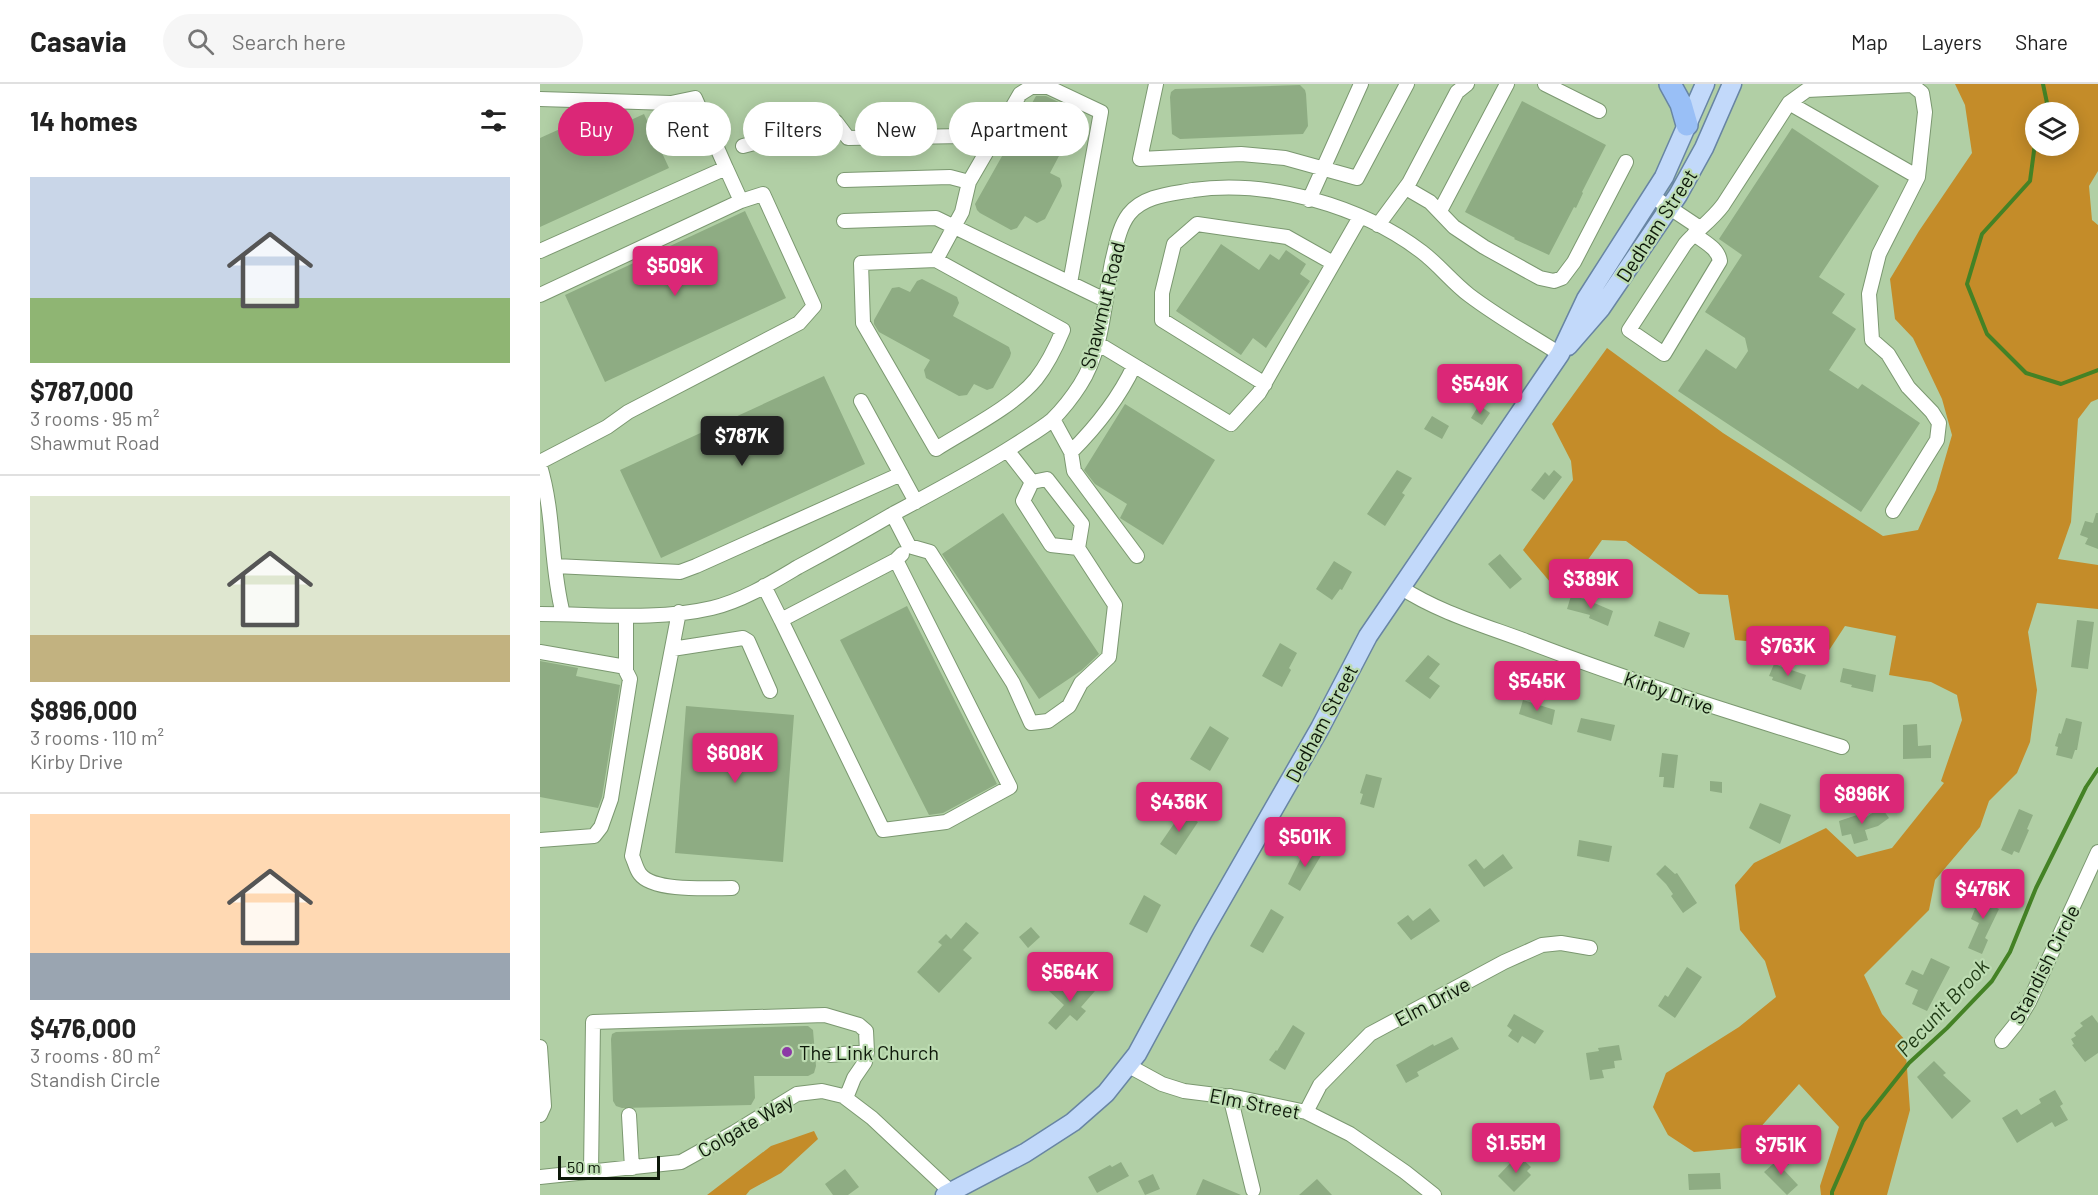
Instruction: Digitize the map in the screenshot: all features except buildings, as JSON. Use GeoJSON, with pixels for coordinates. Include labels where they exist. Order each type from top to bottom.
{"type":"FeatureCollection","features":[{"type":"Feature","properties":{"kind":"highway"},"geometry":{"type":"LineString","coordinates":[[1670,84],[1681,104],[1687,125]]}},
{"type":"Feature","properties":{"kind":"main road","name":"Dedham Street"},"geometry":{"type":"LineString","coordinates":[[1560,354],[1582,307],[1664,177],[1705,84]]}},
{"type":"Feature","properties":{"kind":"main road","name":"Dedham Street"},"geometry":{"type":"LineString","coordinates":[[948,1194],[1025,1153],[1073,1122],[1106,1093],[1129,1066],[1154,1026],[1203,932],[1302,760],[1363,644],[1560,354],[1596,316],[1670,208],[1699,159],[1732,84]]}},
{"type":"Feature","properties":{"kind":"street"},"geometry":{"type":"LineString","coordinates":[[1156,84],[1140,159],[1241,154],[1285,158],[1357,178],[1407,84]]}},
{"type":"Feature","properties":{"kind":"street"},"geometry":{"type":"LineString","coordinates":[[1309,200],[1361,84]]}},
{"type":"Feature","properties":{"kind":"street"},"geometry":{"type":"LineString","coordinates":[[1378,225],[1393,202],[1406,188],[1456,92],[1467,84]]}},
{"type":"Feature","properties":{"kind":"street"},"geometry":{"type":"LineString","coordinates":[[1440,211],[1507,84]]}},
{"type":"Feature","properties":{"kind":"street"},"geometry":{"type":"LineString","coordinates":[[1545,84],[1599,111]]}},
{"type":"Feature","properties":{"kind":"street"},"geometry":{"type":"LineString","coordinates":[[1652,196],[1697,231],[1718,253],[1720,261],[1664,354],[1629,330],[1685,244],[1697,231],[1720,210],[1789,104],[1807,90],[1912,85],[1922,93],[1925,112],[1918,177],[1879,254],[1869,294],[1872,340],[1888,354],[1903,380],[1939,423],[1937,440],[1893,511]]}},
{"type":"Feature","properties":{"kind":"street"},"geometry":{"type":"LineString","coordinates":[[1015,102],[1020,94],[1031,87],[1048,87],[1080,102]]}},
{"type":"Feature","properties":{"kind":"street"},"geometry":{"type":"LineString","coordinates":[[540,99],[671,103],[695,98],[741,201]]}},
{"type":"Feature","properties":{"kind":"street"},"geometry":{"type":"LineString","coordinates":[[1789,104],[1918,177]]}},
{"type":"Feature","properties":{"kind":"street"},"geometry":{"type":"LineString","coordinates":[[1070,283],[1101,112],[1089,106]]}},
{"type":"Feature","properties":{"kind":"street"},"geometry":{"type":"LineString","coordinates":[[843,131],[848,138],[949,136]]}},
{"type":"Feature","properties":{"kind":"street"},"geometry":{"type":"LineString","coordinates":[[936,260],[962,212],[969,182],[984,156]]}},
{"type":"Feature","properties":{"kind":"street"},"geometry":{"type":"LineString","coordinates":[[1406,188],[1430,202],[1454,227],[1484,247],[1540,278],[1554,281],[1562,278],[1574,262],[1626,162]]}},
{"type":"Feature","properties":{"kind":"street"},"geometry":{"type":"LineString","coordinates":[[540,252],[726,168]]}},
{"type":"Feature","properties":{"kind":"street"},"geometry":{"type":"LineString","coordinates":[[844,180],[950,177],[969,182]]}},
{"type":"Feature","properties":{"kind":"street","name":"Shawmut Road"},"geometry":{"type":"LineString","coordinates":[[540,614],[626,616],[712,608],[733,601],[893,515],[1007,450],[1053,419],[1081,384],[1093,358],[1116,243],[1124,223],[1130,212],[1147,200],[1170,194],[1221,186],[1261,188],[1309,200],[1360,217],[1378,225],[1422,252],[1472,297],[1560,354]]}},
{"type":"Feature","properties":{"kind":"street"},"geometry":{"type":"LineString","coordinates":[[540,295],[741,201],[763,194],[813,306],[799,324],[628,412],[540,464],[547,491],[556,589],[563,614]]}},
{"type":"Feature","properties":{"kind":"street"},"geometry":{"type":"LineString","coordinates":[[1097,343],[1231,424],[1265,384],[1360,217]]}},
{"type":"Feature","properties":{"kind":"street"},"geometry":{"type":"LineString","coordinates":[[844,221],[936,218],[954,229],[1105,300]]}},
{"type":"Feature","properties":{"kind":"street"},"geometry":{"type":"LineString","coordinates":[[1265,384],[1162,320],[1162,294],[1173,244],[1197,224],[1287,237],[1333,263]]}},
{"type":"Feature","properties":{"kind":"street"},"geometry":{"type":"LineString","coordinates":[[936,260],[1063,330],[1035,380],[1014,399],[936,449],[863,323],[861,263],[936,260]]}},
{"type":"Feature","properties":{"kind":"street"},"geometry":{"type":"LineString","coordinates":[[1071,452],[1092,431],[1126,384],[1134,366]]}},
{"type":"Feature","properties":{"kind":"street"},"geometry":{"type":"LineString","coordinates":[[861,401],[916,502]]}},
{"type":"Feature","properties":{"kind":"street"},"geometry":{"type":"LineString","coordinates":[[1053,419],[1071,452],[1074,471],[1137,556]]}},
{"type":"Feature","properties":{"kind":"street"},"geometry":{"type":"LineString","coordinates":[[1007,450],[1032,482]]}},
{"type":"Feature","properties":{"kind":"street"},"geometry":{"type":"LineString","coordinates":[[555,566],[680,572],[696,567],[901,474]]}},
{"type":"Feature","properties":{"kind":"street"},"geometry":{"type":"LineString","coordinates":[[893,515],[909,546],[930,552],[1013,683],[1031,723],[1048,721],[1069,706],[1081,683],[1109,657],[1115,605],[1078,548],[1082,524],[1047,479],[1032,482]]}},
{"type":"Feature","properties":{"kind":"street"},"geometry":{"type":"LineString","coordinates":[[1032,482],[1023,501],[1051,545],[1078,548]]}},
{"type":"Feature","properties":{"kind":"street"},"geometry":{"type":"LineString","coordinates":[[781,620],[896,560],[909,546]]}},
{"type":"Feature","properties":{"kind":"street"},"geometry":{"type":"LineString","coordinates":[[764,586],[883,830],[946,822],[1010,787],[896,560]]}},
{"type":"Feature","properties":{"kind":"street","name":"Kirby Drive"},"geometry":{"type":"LineString","coordinates":[[1400,587],[1425,603],[1569,658],[1685,699],[1842,747]]}},
{"type":"Feature","properties":{"kind":"street"},"geometry":{"type":"LineString","coordinates":[[679,612],[632,856],[640,875],[654,882],[670,887],[732,888]]}},
{"type":"Feature","properties":{"kind":"street"},"geometry":{"type":"LineString","coordinates":[[540,840],[594,836],[601,827],[611,799],[630,679],[626,667],[626,616]]}},
{"type":"Feature","properties":{"kind":"street"},"geometry":{"type":"LineString","coordinates":[[672,650],[743,638],[747,641],[770,691]]}},
{"type":"Feature","properties":{"kind":"street"},"geometry":{"type":"LineString","coordinates":[[540,652],[626,667]]}},
{"type":"Feature","properties":{"kind":"street","name":"Standish Circle"},"geometry":{"type":"LineString","coordinates":[[2002,1041],[2029,1002],[2098,852]]}},
{"type":"Feature","properties":{"kind":"street","name":"Elm Drive"},"geometry":{"type":"LineString","coordinates":[[1306,1112],[1320,1085],[1370,1034],[1504,962],[1542,945],[1561,943],[1590,948]]}},
{"type":"Feature","properties":{"kind":"street"},"geometry":{"type":"LineString","coordinates":[[591,1172],[593,1022],[825,1015],[859,1025],[866,1031],[867,1052],[865,1062],[854,1078],[846,1098]]}},
{"type":"Feature","properties":{"kind":"street"},"geometry":{"type":"LineString","coordinates":[[540,1047],[544,1106],[540,1115]]}},
{"type":"Feature","properties":{"kind":"street"},"geometry":{"type":"LineString","coordinates":[[830,1055],[867,1052]]}},
{"type":"Feature","properties":{"kind":"street","name":"Elm Street"},"geometry":{"type":"LineString","coordinates":[[1129,1066],[1162,1084],[1184,1091],[1230,1096],[1306,1112],[1350,1134],[1434,1195]]}},
{"type":"Feature","properties":{"kind":"street","name":"Colgate Way"},"geometry":{"type":"LineString","coordinates":[[540,1176],[681,1162],[797,1094],[822,1091],[832,1092],[846,1098],[872,1118],[948,1194]]}},
{"type":"Feature","properties":{"kind":"street"},"geometry":{"type":"LineString","coordinates":[[1230,1096],[1253,1191]]}},
{"type":"Feature","properties":{"kind":"street"},"geometry":{"type":"LineString","coordinates":[[629,1115],[632,1168]]}},
{"type":"Feature","properties":{"kind":"shaded area"},"geometry":{"type":"Polygon","coordinates":[[[1955,84],[2098,84],[2098,171],[2089,186],[2092,220],[2098,225],[2098,399],[2091,402],[2078,419],[2071,522],[2058,559],[2098,565],[2098,609],[2037,603],[2028,632],[2037,690],[2030,742],[2017,773],[1989,801],[1980,827],[1935,880],[1929,910],[1864,975],[1882,1014],[1905,1040],[1910,1110],[1887,1195],[1821,1195],[1820,1186],[1839,1127],[1799,1084],[1742,1148],[1694,1152],[1668,1135],[1653,1107],[1666,1073],[1739,1027],[1776,997],[1765,961],[1740,930],[1735,885],[1754,863],[1826,828],[1857,857],[1892,848],[1944,783],[1941,781],[1962,720],[1957,695],[1931,682],[1889,675],[1896,636],[1845,626],[1822,661],[1768,643],[1735,640],[1728,595],[1699,594],[1626,541],[1602,540],[1562,596],[1523,550],[1573,480],[1571,461],[1552,424],[1607,348],[1723,433],[1883,536],[1918,530],[1936,490],[1952,435],[1942,399],[1913,338],[1895,319],[1890,279],[1919,231],[1972,153],[1965,105],[1955,84]]]}},
{"type":"Feature","properties":{"kind":"shaded area"},"geometry":{"type":"Polygon","coordinates":[[[814,1131],[818,1139],[781,1173],[750,1190],[746,1195],[707,1195],[771,1146],[814,1131]]]}},
{"type":"Feature","properties":{"kind":"waterway","name":"Pecunit Brook"},"geometry":{"type":"LineString","coordinates":[[2043,84],[2047,102]]}},
{"type":"Feature","properties":{"kind":"waterway","name":"Pecunit Brook"},"geometry":{"type":"LineString","coordinates":[[2033,156],[2030,181],[1982,234],[1967,284],[1987,334],[2026,373],[2061,384],[2098,370]]}},
{"type":"Feature","properties":{"kind":"waterway","name":"Pecunit Brook"},"geometry":{"type":"LineString","coordinates":[[1832,1195],[1863,1121],[1909,1063],[1947,1028],[1992,981],[2010,952],[2036,888],[2086,787],[2098,769]]}},
{"type":"Feature","properties":{"kind":"place","name":"The Link Church"},"geometry":{"type":"Point","coordinates":[787,1052]}}]}
